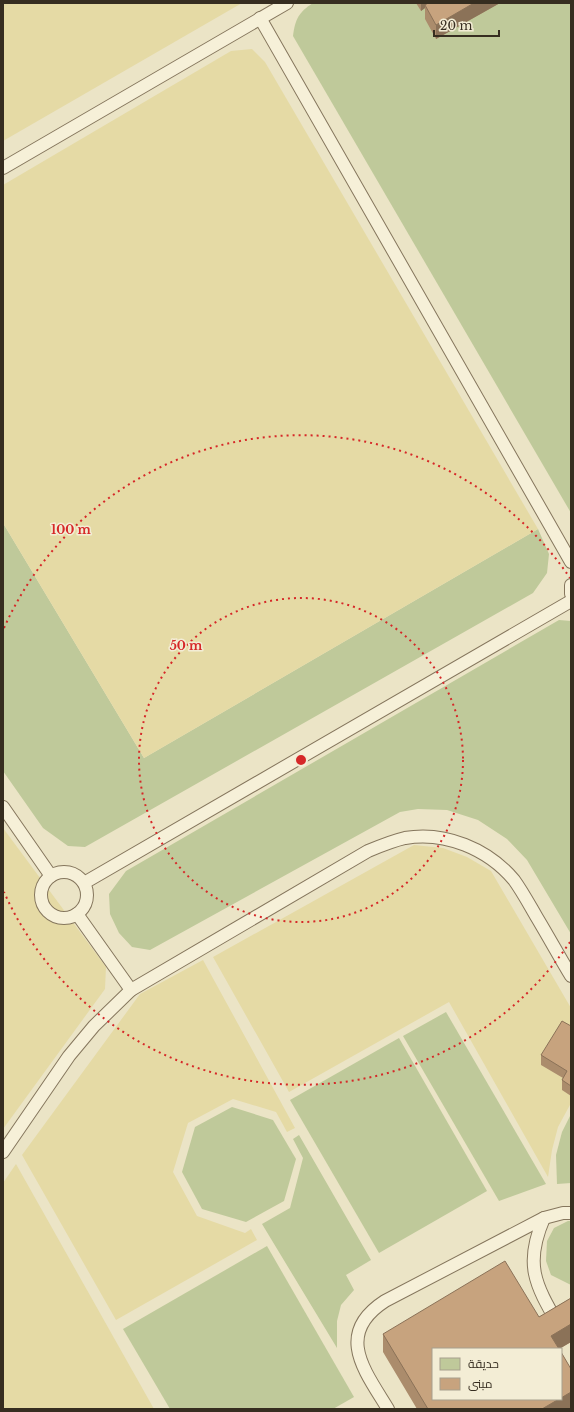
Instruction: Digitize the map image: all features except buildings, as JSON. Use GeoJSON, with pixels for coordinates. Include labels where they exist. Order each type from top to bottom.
{"type":"FeatureCollection","features":[{"type":"Feature","properties":{"kind":"lane"},"geometry":{"type":"LineString","coordinates":[[3,168],[287,3]]}},
{"type":"Feature","properties":{"kind":"lane"},"geometry":{"type":"LineString","coordinates":[[260,18],[571,562]]}},
{"type":"Feature","properties":{"kind":"lane"},"geometry":{"type":"LineString","coordinates":[[571,586],[571,594]]}},
{"type":"Feature","properties":{"kind":"lane"},"geometry":{"type":"LineString","coordinates":[[84,883],[571,601]]}},
{"type":"Feature","properties":{"kind":"lane"},"geometry":{"type":"LineString","coordinates":[[3,807],[51,876]]}},
{"type":"Feature","properties":{"kind":"lane"},"geometry":{"type":"LineString","coordinates":[[3,1152],[69,1056],[94,1026],[131,990],[368,851],[387,843],[406,838],[427,837],[446,839],[466,845],[484,854],[500,866],[514,881],[525,897],[571,976]]}},
{"type":"Feature","properties":{"kind":"lane"},"geometry":{"type":"LineString","coordinates":[[60,872],[69,873],[78,876],[84,883],[87,892],[86,900],[83,908],[77,914],[67,918],[57,916],[48,911],[43,903],[41,893],[44,883],[51,876],[60,872]]}},
{"type":"Feature","properties":{"kind":"lane"},"geometry":{"type":"LineString","coordinates":[[77,914],[131,990]]}},
{"type":"Feature","properties":{"kind":"lane"},"geometry":{"type":"LineString","coordinates":[[388,1409],[365,1371],[357,1349],[359,1332],[367,1316],[385,1301],[544,1218],[563,1213],[571,1213]]}},
{"type":"Feature","properties":{"kind":"lane"},"geometry":{"type":"LineString","coordinates":[[544,1218],[534,1247],[533,1263],[540,1293],[558,1324]]}},
{"type":"Feature","properties":{"kind":"green space"},"geometry":{"type":"Polygon","coordinates":[[[313,3],[571,3],[571,513],[293,36],[298,16],[313,3]]]}},
{"type":"Feature","properties":{"kind":"green space"},"geometry":{"type":"Polygon","coordinates":[[[3,523],[144,758],[538,529],[549,554],[547,573],[533,593],[85,847],[68,846],[43,828],[3,771],[3,523]]]}},
{"type":"Feature","properties":{"kind":"green space"},"geometry":{"type":"Polygon","coordinates":[[[559,620],[571,621],[571,934],[527,860],[507,839],[478,820],[447,810],[418,809],[400,812],[150,950],[132,947],[119,933],[110,914],[109,894],[126,871],[559,620]]]}},
{"type":"Feature","properties":{"kind":"green space"},"geometry":{"type":"Polygon","coordinates":[[[446,1012],[546,1184],[499,1201],[403,1036],[446,1012]]]}},
{"type":"Feature","properties":{"kind":"green space"},"geometry":{"type":"Polygon","coordinates":[[[399,1038],[487,1191],[379,1253],[290,1100],[399,1038]]]}},
{"type":"Feature","properties":{"kind":"green space"},"geometry":{"type":"Polygon","coordinates":[[[232,1107],[273,1120],[296,1159],[284,1201],[246,1222],[202,1209],[182,1172],[195,1127],[232,1107]]]}},
{"type":"Feature","properties":{"kind":"green space"},"geometry":{"type":"Polygon","coordinates":[[[571,1114],[571,1183],[557,1184],[556,1155],[562,1132],[571,1114]]]}},
{"type":"Feature","properties":{"kind":"green space"},"geometry":{"type":"Polygon","coordinates":[[[299,1135],[371,1260],[346,1275],[354,1290],[341,1305],[337,1321],[337,1348],[262,1224],[290,1208],[303,1158],[293,1139],[299,1135]]]}},
{"type":"Feature","properties":{"kind":"green space"},"geometry":{"type":"Polygon","coordinates":[[[571,1221],[571,1285],[551,1275],[546,1261],[547,1241],[554,1228],[571,1221]]]}},
{"type":"Feature","properties":{"kind":"green space"},"geometry":{"type":"Polygon","coordinates":[[[267,1246],[354,1397],[333,1409],[170,1409],[123,1329],[267,1246]]]}},
{"type":"Feature","properties":{"kind":"sand"},"geometry":{"type":"Polygon","coordinates":[[[3,3],[242,3],[3,141],[3,3]]]}},
{"type":"Feature","properties":{"kind":"sand"},"geometry":{"type":"Polygon","coordinates":[[[252,49],[265,62],[538,529],[144,758],[3,523],[3,185],[231,51],[252,49]]]}},
{"type":"Feature","properties":{"kind":"sand"},"geometry":{"type":"Polygon","coordinates":[[[3,828],[106,967],[105,989],[3,1129],[3,828]]]}},
{"type":"Feature","properties":{"kind":"sand"},"geometry":{"type":"Polygon","coordinates":[[[414,845],[443,848],[467,857],[491,871],[571,1008],[571,1103],[558,1127],[552,1150],[548,1177],[449,1002],[289,1092],[213,957],[414,845]]]}},
{"type":"Feature","properties":{"kind":"sand"},"geometry":{"type":"Polygon","coordinates":[[[203,960],[295,1128],[287,1132],[276,1112],[233,1099],[188,1123],[173,1172],[197,1216],[245,1233],[251,1229],[257,1240],[116,1320],[22,1155],[140,994],[203,960]]]}},
{"type":"Feature","properties":{"kind":"sand"},"geometry":{"type":"Polygon","coordinates":[[[16,1164],[154,1409],[3,1409],[3,1183],[16,1164]]]}}]}
